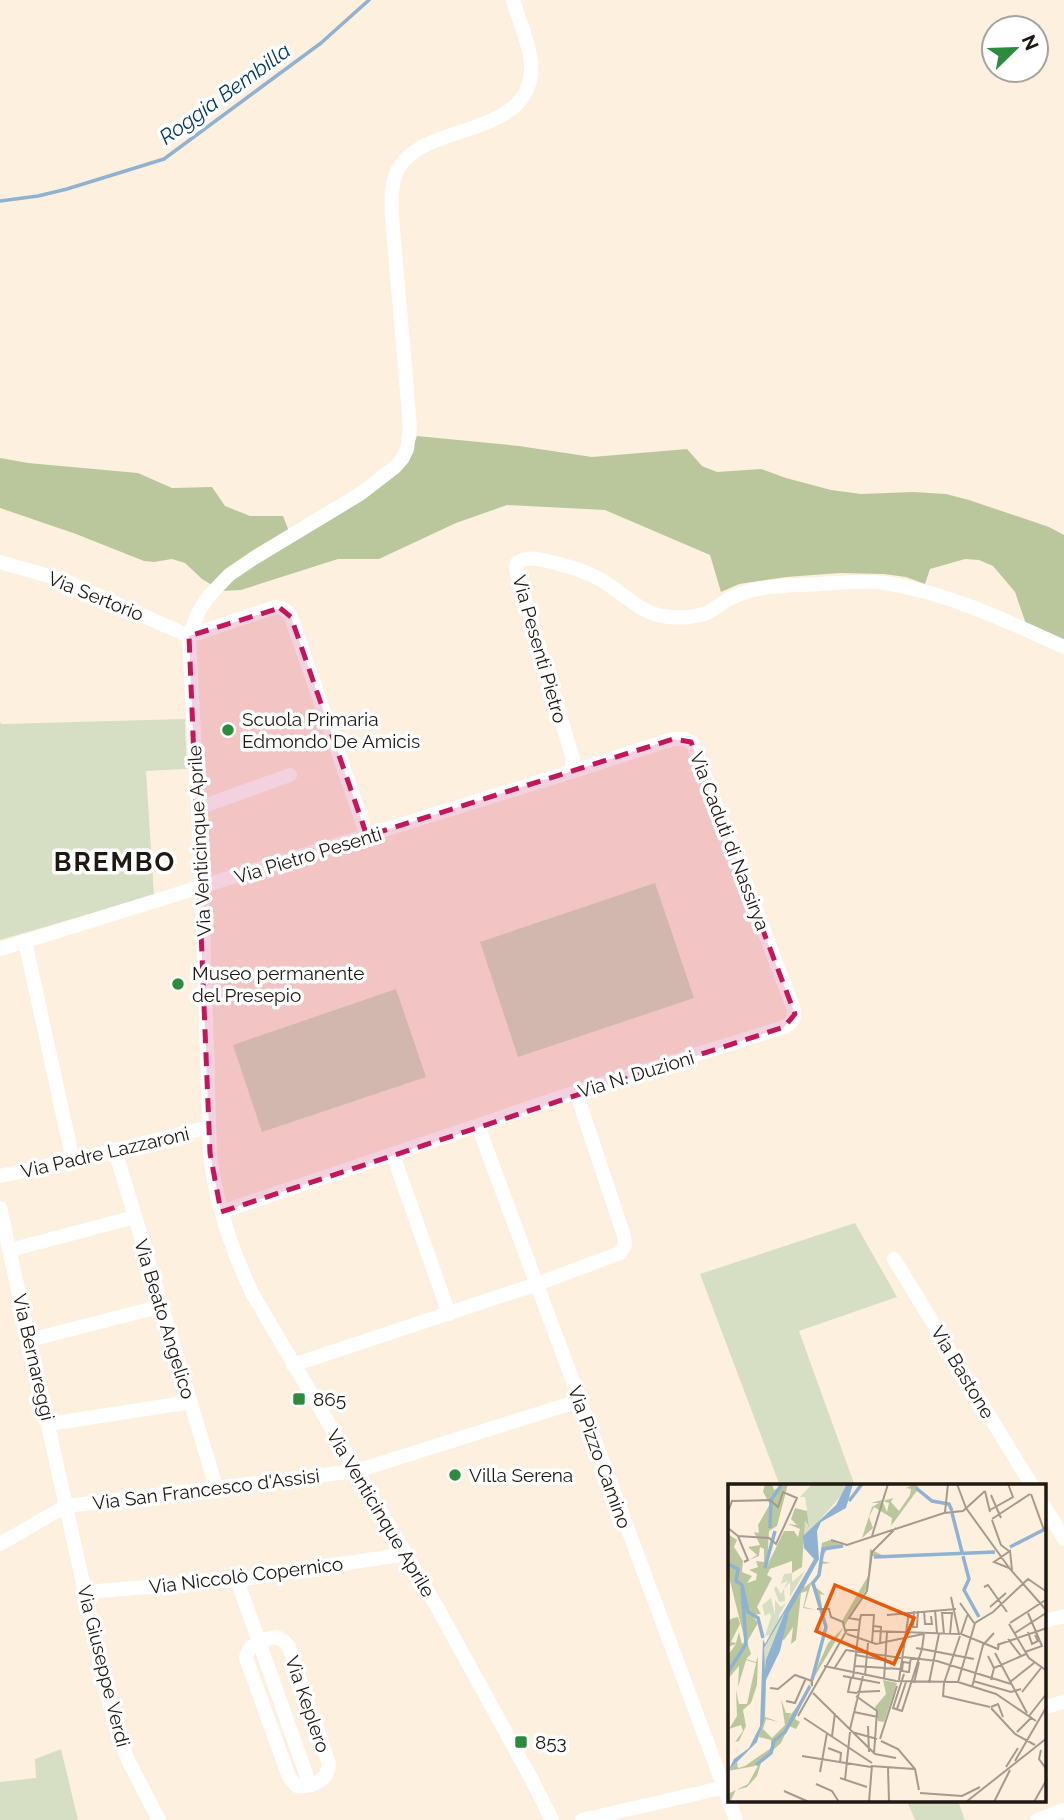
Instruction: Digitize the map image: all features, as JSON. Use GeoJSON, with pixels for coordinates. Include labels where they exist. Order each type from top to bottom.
{"type":"FeatureCollection","features":[{"type":"Feature","properties":{"kind":"street","name":"Via Venticinque Aprile"},"geometry":{"type":"LineString","coordinates":[[513,0],[531,64],[530,78],[519,100],[489,121],[417,149],[402,162],[396,172],[392,216],[410,432],[407,449],[396,467],[368,489],[249,561],[222,581],[200,607],[189,636],[209,1126],[213,1175],[221,1212],[246,1282],[473,1671],[552,1820]]}},
{"type":"Feature","properties":{"kind":"street","name":"Via Pesenti Pietro"},"geometry":{"type":"LineString","coordinates":[[572,770],[573,759],[516,570],[517,563],[524,559],[569,566],[612,587],[641,607],[663,616],[678,617],[701,615],[733,597],[760,589],[878,582],[937,596],[1064,647]]}},
{"type":"Feature","properties":{"kind":"street","name":"Via Sertorio"},"geometry":{"type":"LineString","coordinates":[[0,562],[63,580],[189,636]]}},
{"type":"Feature","properties":{"kind":"street"},"geometry":{"type":"LineString","coordinates":[[189,636],[276,607],[287,611],[367,836]]}},
{"type":"Feature","properties":{"kind":"street","name":"Via Caduti di Nassirya"},"geometry":{"type":"LineString","coordinates":[[572,770],[673,739],[685,739],[693,744],[793,1007],[793,1020]]}},
{"type":"Feature","properties":{"kind":"street","name":"Via Pietro Pesenti"},"geometry":{"type":"LineString","coordinates":[[0,949],[572,770]]}},
{"type":"Feature","properties":{"kind":"street"},"geometry":{"type":"LineString","coordinates":[[198,808],[290,775]]}},
{"type":"Feature","properties":{"kind":"street"},"geometry":{"type":"LineString","coordinates":[[25,942],[73,1161]]}},
{"type":"Feature","properties":{"kind":"street","name":"Via N. Duzioni"},"geometry":{"type":"LineString","coordinates":[[221,1212],[576,1092],[784,1027],[793,1020]]}},
{"type":"Feature","properties":{"kind":"street"},"geometry":{"type":"LineString","coordinates":[[293,1365],[537,1284],[618,1254],[625,1245],[624,1236],[576,1092]]}},
{"type":"Feature","properties":{"kind":"street","name":"Via Padre Lazzaroni"},"geometry":{"type":"LineString","coordinates":[[0,1176],[73,1161],[209,1126]]}},
{"type":"Feature","properties":{"kind":"street","name":"Via Pizzo Camino"},"geometry":{"type":"LineString","coordinates":[[478,1126],[579,1401],[727,1786]]}},
{"type":"Feature","properties":{"kind":"street","name":"Via Beato Angelico"},"geometry":{"type":"LineString","coordinates":[[115,1150],[216,1487]]}},
{"type":"Feature","properties":{"kind":"street"},"geometry":{"type":"LineString","coordinates":[[393,1155],[449,1314]]}},
{"type":"Feature","properties":{"kind":"street","name":"Via Bernareggi"},"geometry":{"type":"LineString","coordinates":[[0,1209],[66,1506]]}},
{"type":"Feature","properties":{"kind":"street"},"geometry":{"type":"LineString","coordinates":[[10,1250],[135,1217]]}},
{"type":"Feature","properties":{"kind":"street","name":"Via Bastone"},"geometry":{"type":"LineString","coordinates":[[894,1259],[1031,1484]]}},
{"type":"Feature","properties":{"kind":"street"},"geometry":{"type":"LineString","coordinates":[[30,1340],[162,1306]]}},
{"type":"Feature","properties":{"kind":"street","name":"Via San Francesco d'Assisi"},"geometry":{"type":"LineString","coordinates":[[0,1544],[66,1506],[356,1471],[579,1401]]}},
{"type":"Feature","properties":{"kind":"street"},"geometry":{"type":"LineString","coordinates":[[49,1424],[191,1402]]}},
{"type":"Feature","properties":{"kind":"street","name":"Via Giuseppe Verdi"},"geometry":{"type":"LineString","coordinates":[[66,1506],[117,1732],[159,1820]]}},
{"type":"Feature","properties":{"kind":"street"},"geometry":{"type":"LineString","coordinates":[[1046,1509],[1064,1539]]}},
{"type":"Feature","properties":{"kind":"street","name":"Via Niccolò Copernico"},"geometry":{"type":"LineString","coordinates":[[85,1592],[237,1580],[406,1554]]}},
{"type":"Feature","properties":{"kind":"street","name":"Via Keplero"},"geometry":{"type":"LineString","coordinates":[[237,1580],[259,1642],[310,1785],[325,1778],[329,1764],[289,1647],[284,1640],[277,1637],[259,1642]]}},
{"type":"Feature","properties":{"kind":"street"},"geometry":{"type":"LineString","coordinates":[[1046,1621],[1064,1616]]}},
{"type":"Feature","properties":{"kind":"street"},"geometry":{"type":"LineString","coordinates":[[1046,1707],[1064,1702]]}},
{"type":"Feature","properties":{"kind":"street"},"geometry":{"type":"LineString","coordinates":[[582,1820],[727,1786]]}},
{"type":"Feature","properties":{"kind":"street","name":"Via Pizzo Camino"},"geometry":{"type":"LineString","coordinates":[[731,1802],[736,1820]]}},
{"type":"Feature","properties":{"kind":"street"},"geometry":{"type":"LineString","coordinates":[[1037,1820],[1064,1810]]}},
{"type":"Feature","properties":{"kind":"highlighted area"},"geometry":{"type":"Polygon","coordinates":[[[280,608],[291,617],[367,836],[673,739],[691,742],[795,1014],[784,1027],[221,1212],[210,1153],[189,636],[280,608]]]}},
{"type":"Feature","properties":{"kind":"green space"},"geometry":{"type":"Polygon","coordinates":[[[417,436],[519,446],[592,457],[687,449],[702,466],[717,472],[761,469],[831,490],[861,494],[946,494],[969,500],[1049,527],[1064,535],[1064,641],[1026,624],[1015,592],[993,566],[979,560],[965,559],[930,569],[925,584],[906,577],[884,574],[840,573],[739,584],[721,592],[710,555],[605,510],[507,505],[456,523],[379,559],[338,559],[241,590],[222,591],[202,579],[185,563],[172,559],[144,561],[0,508],[0,458],[138,473],[172,488],[212,487],[225,506],[250,516],[283,516],[292,539],[410,455],[417,436]]]}},
{"type":"Feature","properties":{"kind":"green space"},"geometry":{"type":"Polygon","coordinates":[[[185,719],[187,769],[146,771],[154,895],[0,940],[0,721],[1,724],[185,719]]]}},
{"type":"Feature","properties":{"kind":"green space"},"geometry":{"type":"Polygon","coordinates":[[[655,883],[694,998],[518,1057],[480,942],[655,883]]]}},
{"type":"Feature","properties":{"kind":"green space"},"geometry":{"type":"Polygon","coordinates":[[[396,989],[426,1077],[262,1132],[233,1045],[396,989]]]}},
{"type":"Feature","properties":{"kind":"green space"},"geometry":{"type":"Polygon","coordinates":[[[855,1223],[897,1297],[799,1331],[854,1484],[779,1484],[700,1274],[855,1223]]]}},
{"type":"Feature","properties":{"kind":"green space"},"geometry":{"type":"Polygon","coordinates":[[[61,1749],[78,1820],[0,1820],[0,1782],[36,1778],[35,1759],[61,1749]]]}},
{"type":"Feature","properties":{"kind":"green space"},"geometry":{"type":"Polygon","coordinates":[[[907,1802],[958,1802],[965,1820],[915,1820],[907,1802]]]}},
{"type":"Feature","properties":{"kind":"waterway","name":"Roggia Bembilla"},"geometry":{"type":"LineString","coordinates":[[0,201],[67,189],[164,159],[321,43],[369,0]]}},
{"type":"Feature","properties":{"kind":"place","name":"Scuola Primaria Edmondo De Amicis"},"geometry":{"type":"Point","coordinates":[228,730]}},
{"type":"Feature","properties":{"kind":"place","name":"Museo permanente del Presepio"},"geometry":{"type":"Point","coordinates":[178,984]}},
{"type":"Feature","properties":{"kind":"place","name":"865"},"geometry":{"type":"Point","coordinates":[299,1399]}},
{"type":"Feature","properties":{"kind":"place","name":"Villa Serena"},"geometry":{"type":"Point","coordinates":[455,1475]}},
{"type":"Feature","properties":{"kind":"place","name":"853"},"geometry":{"type":"Point","coordinates":[521,1742]}},
{"type":"Feature","properties":{"kind":"district","name":"BREMBO"},"geometry":{"type":"Point","coordinates":[115,862]}}]}
